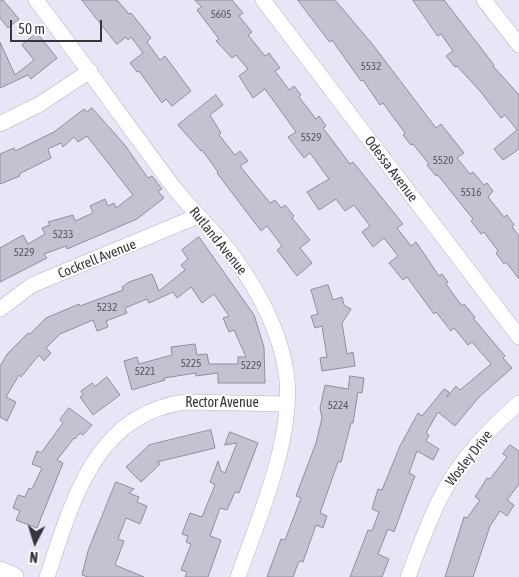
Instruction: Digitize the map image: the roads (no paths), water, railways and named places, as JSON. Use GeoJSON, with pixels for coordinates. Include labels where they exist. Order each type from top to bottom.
{"type":"FeatureCollection","features":[{"type":"Feature","properties":{"kind":"main road"},"geometry":{"type":"LineString","coordinates":[[0,571],[14,577]]}},
{"type":"Feature","properties":{"kind":"street","name":"Rutland Avenue"},"geometry":{"type":"LineString","coordinates":[[36,0],[176,190],[236,259],[270,316],[286,366],[286,404],[281,445],[238,577]]}},
{"type":"Feature","properties":{"kind":"street","name":"Odessa Avenue"},"geometry":{"type":"LineString","coordinates":[[263,0],[519,337]]}},
{"type":"Feature","properties":{"kind":"street"},"geometry":{"type":"LineString","coordinates":[[484,0],[519,45]]}},
{"type":"Feature","properties":{"kind":"street"},"geometry":{"type":"LineString","coordinates":[[0,124],[40,104],[90,71]]}},
{"type":"Feature","properties":{"kind":"street","name":"Cockrell Avenue"},"geometry":{"type":"LineString","coordinates":[[0,309],[32,285],[198,216]]}},
{"type":"Feature","properties":{"kind":"street","name":"Rector Avenue"},"geometry":{"type":"LineString","coordinates":[[47,577],[76,493],[87,471],[114,436],[141,414],[168,404],[185,402],[286,404]]}},
{"type":"Feature","properties":{"kind":"street","name":"Wosley Drive"},"geometry":{"type":"LineString","coordinates":[[408,577],[422,539],[447,486],[466,458],[501,419],[519,403]]}}]}
